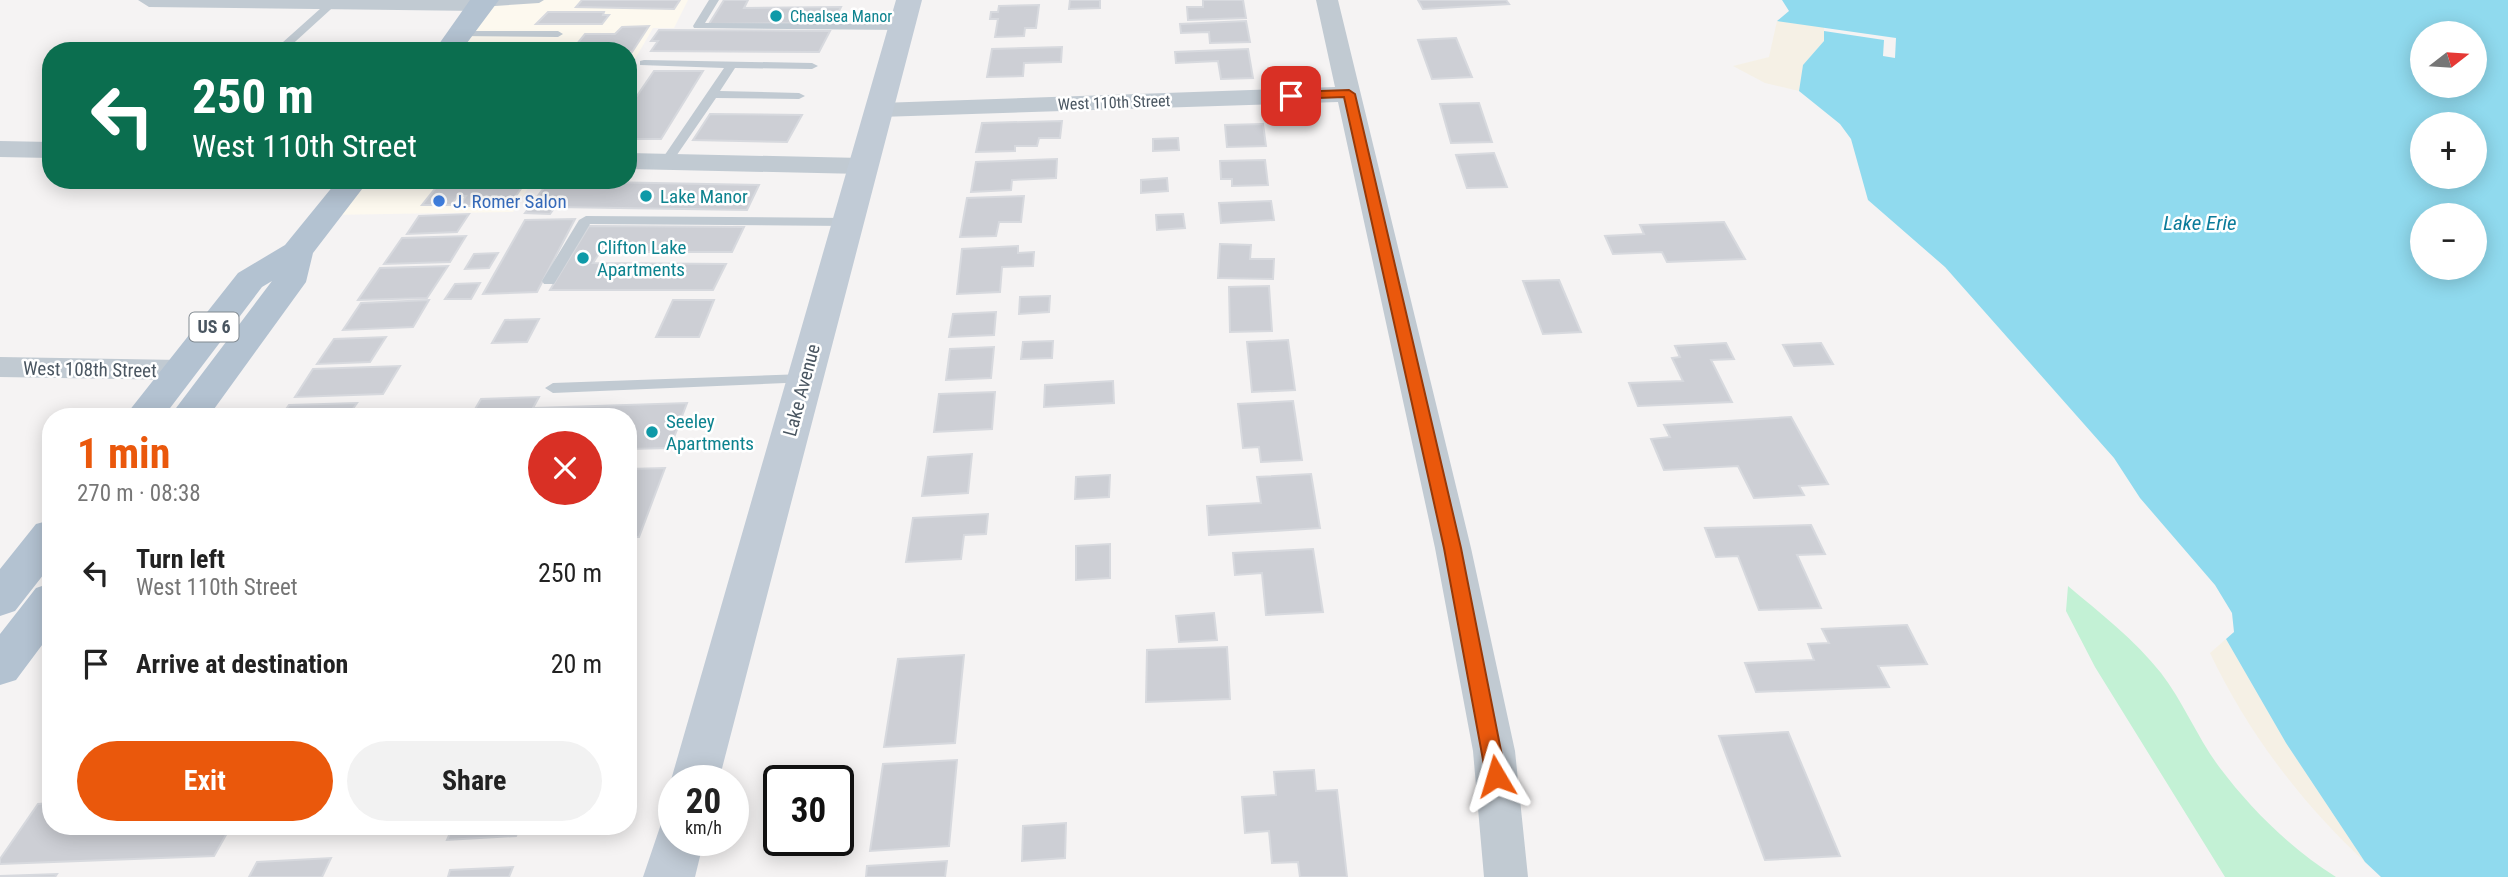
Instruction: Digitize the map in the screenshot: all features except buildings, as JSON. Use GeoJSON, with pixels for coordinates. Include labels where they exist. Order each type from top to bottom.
{"type":"FeatureCollection","features":[{"type":"Feature","properties":{"kind":"main road"},"geometry":{"type":"LineString","coordinates":[[453,42],[482,1]]}},
{"type":"Feature","properties":{"kind":"main road","name":"US 6"},"geometry":{"type":"LineString","coordinates":[[150,408],[250,280],[297,253],[347,189]]}},
{"type":"Feature","properties":{"kind":"main road","name":"US 6"},"geometry":{"type":"LineString","coordinates":[[194,408],[289,282],[297,253]]}},
{"type":"Feature","properties":{"kind":"main road"},"geometry":{"type":"LineString","coordinates":[[0,599],[42,546]]}},
{"type":"Feature","properties":{"kind":"main road"},"geometry":{"type":"LineString","coordinates":[[0,667],[42,612]]}},
{"type":"Feature","properties":{"kind":"street"},"geometry":{"type":"LineString","coordinates":[[149,0],[482,1]]}},
{"type":"Feature","properties":{"kind":"street","name":"Lake Avenue"},"geometry":{"type":"LineString","coordinates":[[699,765],[909,0]]}},
{"type":"Feature","properties":{"kind":"street"},"geometry":{"type":"LineString","coordinates":[[1327,0],[1472,642],[1494,751],[1506,877]]}},
{"type":"Feature","properties":{"kind":"street","name":"West 110th Street"},"geometry":{"type":"LineString","coordinates":[[880,110],[1349,94]]}},
{"type":"Feature","properties":{"kind":"street"},"geometry":{"type":"LineString","coordinates":[[0,149],[42,150]]}},
{"type":"Feature","properties":{"kind":"street"},"geometry":{"type":"LineString","coordinates":[[637,161],[862,166]]}},
{"type":"Feature","properties":{"kind":"street","name":"West 108th Street"},"geometry":{"type":"LineString","coordinates":[[0,367],[181,370]]}},
{"type":"Feature","properties":{"kind":"street"},"geometry":{"type":"LineString","coordinates":[[669,877],[675,856]]}},
{"type":"Feature","properties":{"kind":"lane"},"geometry":{"type":"LineString","coordinates":[[482,1],[539,0]]}},
{"type":"Feature","properties":{"kind":"lane"},"geometry":{"type":"LineString","coordinates":[[714,0],[698,26],[902,27]]}},
{"type":"Feature","properties":{"kind":"lane"},"geometry":{"type":"LineString","coordinates":[[288,42],[335,1]]}},
{"type":"Feature","properties":{"kind":"lane"},"geometry":{"type":"LineString","coordinates":[[453,42],[558,34]]}},
{"type":"Feature","properties":{"kind":"lane"},"geometry":{"type":"LineString","coordinates":[[644,63],[812,66]]}},
{"type":"Feature","properties":{"kind":"lane"},"geometry":{"type":"LineString","coordinates":[[666,162],[732,65]]}},
{"type":"Feature","properties":{"kind":"lane"},"geometry":{"type":"LineString","coordinates":[[713,94],[799,96]]}},
{"type":"Feature","properties":{"kind":"lane"},"geometry":{"type":"LineString","coordinates":[[549,281],[586,220],[846,222]]}},
{"type":"Feature","properties":{"kind":"lane"},"geometry":{"type":"LineString","coordinates":[[552,388],[804,379]]}},
{"type":"Feature","properties":{"kind":"shaded area"},"geometry":{"type":"Polygon","coordinates":[[[486,0],[688,0],[674,28],[653,28],[637,56],[637,42],[454,42],[486,0]]]}},
{"type":"Feature","properties":{"kind":"shaded area"},"geometry":{"type":"Polygon","coordinates":[[[347,189],[527,189],[513,212],[327,215],[347,189]]]}},
{"type":"Feature","properties":{"kind":"green space"},"geometry":{"type":"Polygon","coordinates":[[[2068,586],[2129,638],[2161,673],[2212,757],[2245,799],[2288,841],[2336,877],[2225,877],[2095,667],[2066,611],[2068,586]]]}},
{"type":"Feature","properties":{"kind":"sand"},"geometry":{"type":"Polygon","coordinates":[[[1777,21],[1824,27],[1824,41],[1803,65],[1799,91],[1765,83],[1733,66],[1769,57],[1777,21]]]}},
{"type":"Feature","properties":{"kind":"sand"},"geometry":{"type":"Polygon","coordinates":[[[2226,639],[2286,743],[2365,862],[2297,790],[2241,711],[2210,653],[2226,639]]]}},
{"type":"Feature","properties":{"kind":"water","name":"Lake Erie"},"geometry":{"type":"Polygon","coordinates":[[[1782,0],[2508,0],[2508,877],[2381,877],[2365,862],[2286,743],[2226,639],[2234,632],[2232,613],[2215,585],[2140,498],[2114,458],[1945,267],[1868,200],[1851,139],[1840,124],[1799,91],[1803,65],[1824,41],[1824,31],[1884,40],[1883,56],[1895,58],[1896,38],[1777,21],[1789,11],[1782,0]]]}},
{"type":"Feature","properties":{"kind":"place","name":"Chealsea Manor"},"geometry":{"type":"Point","coordinates":[776,16]}},
{"type":"Feature","properties":{"kind":"place","name":"Lake Manor"},"geometry":{"type":"Point","coordinates":[646,196]}},
{"type":"Feature","properties":{"kind":"place","name":"J. Romer Salon"},"geometry":{"type":"Point","coordinates":[439,201]}},
{"type":"Feature","properties":{"kind":"place","name":"Clifton Lake Apartments"},"geometry":{"type":"Point","coordinates":[583,258]}},
{"type":"Feature","properties":{"kind":"place","name":"Seeley Apartments"},"geometry":{"type":"Point","coordinates":[652,432]}},
{"type":"Feature","properties":{"kind":"route"},"geometry":{"type":"LineString","coordinates":[[1291,96],[1349,94],[1453,548],[1494,751],[1496,776]]}}]}
